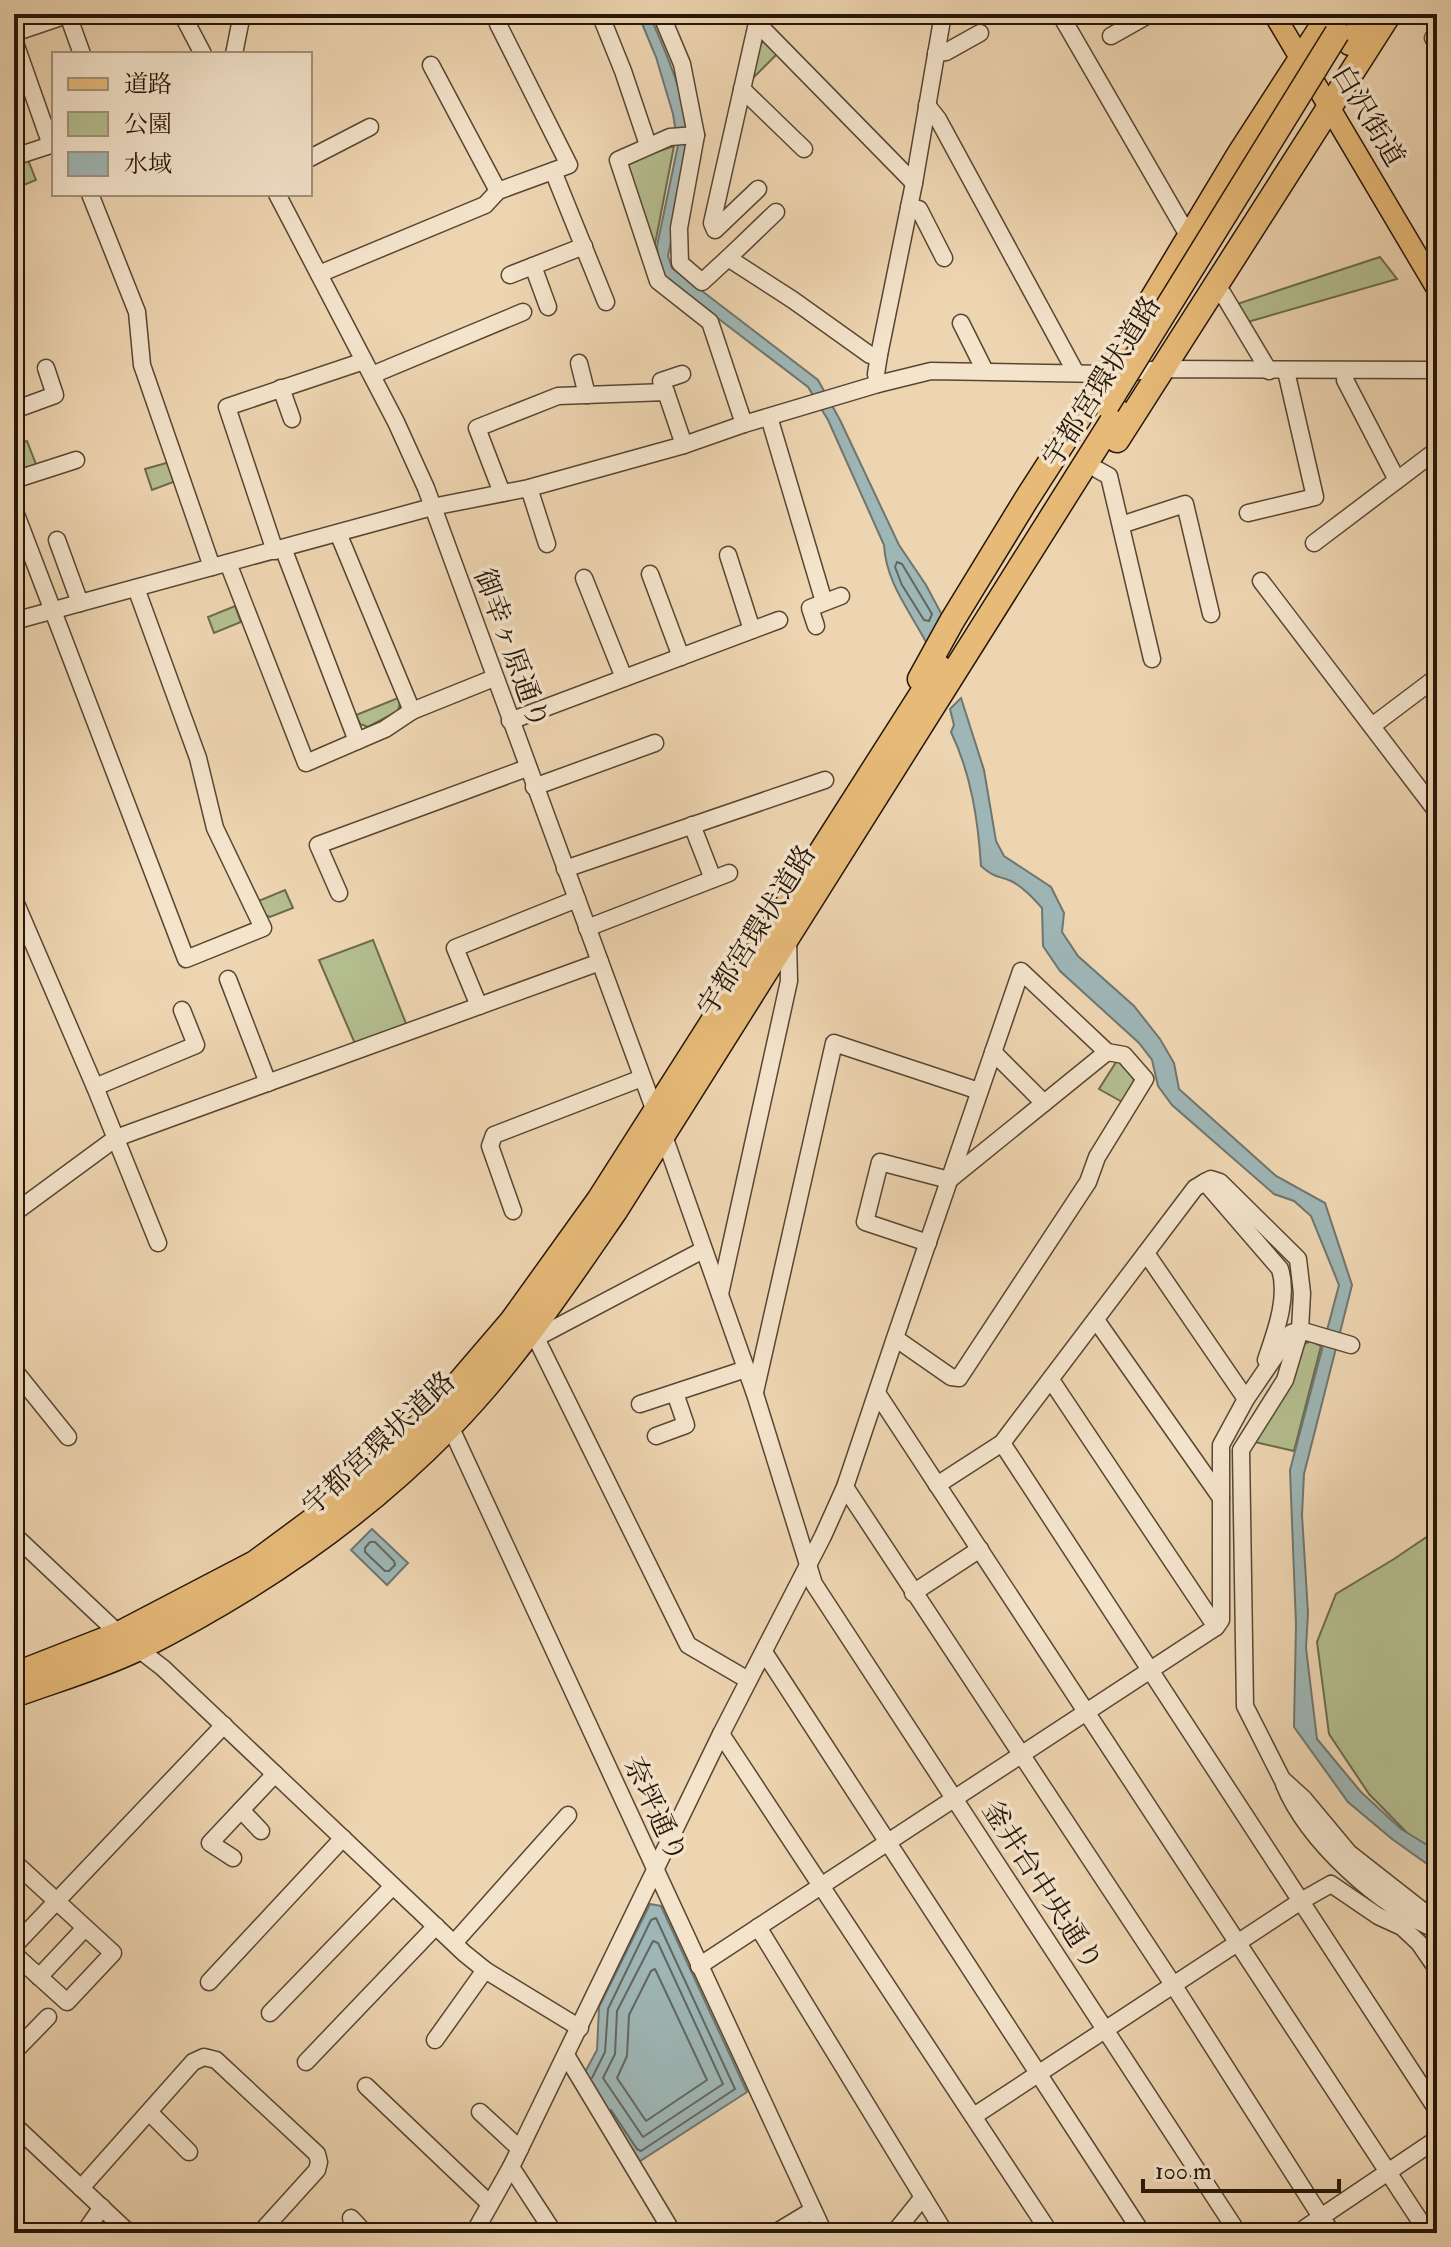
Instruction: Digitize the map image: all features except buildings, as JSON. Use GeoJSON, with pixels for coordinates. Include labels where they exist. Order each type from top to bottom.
{"type":"FeatureCollection","features":[{"type":"Feature","properties":{"kind":"highway","name":"宇都宮環状道路"},"geometry":{"type":"LineString","coordinates":[[442,1419],[479,1361],[540,1284],[850,825],[1112,408],[1342,26],[1368,14]]}},
{"type":"Feature","properties":{"kind":"highway"},"geometry":{"type":"LineString","coordinates":[[850,825],[987,643],[1389,14]]}},
{"type":"Feature","properties":{"kind":"highway"},"geometry":{"type":"LineString","coordinates":[[850,825],[952,621],[1026,500],[1107,374],[1240,153],[1301,60],[1342,26]]}},
{"type":"Feature","properties":{"kind":"highway","name":"宇都宮環状道路"},"geometry":{"type":"LineString","coordinates":[[15,1679],[128,1641],[265,1578],[303,1553],[343,1523],[442,1419],[532,1335],[607,1224],[788,940],[850,825]]}},
{"type":"Feature","properties":{"kind":"main road","name":"白沢街道"},"geometry":{"type":"LineString","coordinates":[[1274,14],[1437,289]]}},
{"type":"Feature","properties":{"kind":"street"},"geometry":{"type":"LineString","coordinates":[[14,33],[69,14],[81,52]]}},
{"type":"Feature","properties":{"kind":"street"},"geometry":{"type":"LineString","coordinates":[[182,14],[202,52]]}},
{"type":"Feature","properties":{"kind":"street"},"geometry":{"type":"LineString","coordinates":[[234,52],[242,14]]}},
{"type":"Feature","properties":{"kind":"street"},"geometry":{"type":"LineString","coordinates":[[600,14],[648,145]]}},
{"type":"Feature","properties":{"kind":"street"},"geometry":{"type":"LineString","coordinates":[[661,14],[682,64],[696,135],[679,228],[680,263],[702,282],[776,212]]}},
{"type":"Feature","properties":{"kind":"street"},"geometry":{"type":"LineString","coordinates":[[878,384],[879,355],[914,183],[943,14]]}},
{"type":"Feature","properties":{"kind":"street"},"geometry":{"type":"LineString","coordinates":[[1060,14],[1189,237]]}},
{"type":"Feature","properties":{"kind":"street"},"geometry":{"type":"LineString","coordinates":[[1111,36],[1150,14]]}},
{"type":"Feature","properties":{"kind":"street"},"geometry":{"type":"LineString","coordinates":[[758,18],[712,223],[715,230],[758,189]]}},
{"type":"Feature","properties":{"kind":"street"},"geometry":{"type":"LineString","coordinates":[[758,18],[914,183]]}},
{"type":"Feature","properties":{"kind":"street"},"geometry":{"type":"LineString","coordinates":[[319,274],[485,205],[498,191],[569,165],[498,24]]}},
{"type":"Feature","properties":{"kind":"street"},"geometry":{"type":"LineString","coordinates":[[936,53],[946,52],[980,33]]}},
{"type":"Feature","properties":{"kind":"street"},"geometry":{"type":"LineString","coordinates":[[1437,35],[1433,38],[1437,43]]}},
{"type":"Feature","properties":{"kind":"street"},"geometry":{"type":"LineString","coordinates":[[14,40],[52,144],[14,157]]}},
{"type":"Feature","properties":{"kind":"street"},"geometry":{"type":"LineString","coordinates":[[431,65],[498,191]]}},
{"type":"Feature","properties":{"kind":"street"},"geometry":{"type":"LineString","coordinates":[[742,89],[804,149]]}},
{"type":"Feature","properties":{"kind":"street"},"geometry":{"type":"LineString","coordinates":[[14,96],[32,90]]}},
{"type":"Feature","properties":{"kind":"street"},"geometry":{"type":"LineString","coordinates":[[927,105],[938,119],[1076,373]]}},
{"type":"Feature","properties":{"kind":"street"},"geometry":{"type":"LineString","coordinates":[[312,157],[370,127]]}},
{"type":"Feature","properties":{"kind":"street"},"geometry":{"type":"LineString","coordinates":[[696,135],[670,137],[618,160],[658,281],[710,322],[744,424]]}},
{"type":"Feature","properties":{"kind":"street"},"geometry":{"type":"LineString","coordinates":[[553,171],[606,302]]}},
{"type":"Feature","properties":{"kind":"street"},"geometry":{"type":"LineString","coordinates":[[91,196],[137,312],[142,365],[220,565],[306,763],[385,729],[412,711],[494,678]]}},
{"type":"Feature","properties":{"kind":"street","name":"御幸ヶ原通り"},"geometry":{"type":"LineString","coordinates":[[278,196],[419,471],[664,1136],[746,1369]]}},
{"type":"Feature","properties":{"kind":"street"},"geometry":{"type":"LineString","coordinates":[[909,207],[919,209],[944,258]]}},
{"type":"Feature","properties":{"kind":"street"},"geometry":{"type":"LineString","coordinates":[[510,275],[584,246]]}},
{"type":"Feature","properties":{"kind":"street"},"geometry":{"type":"LineString","coordinates":[[728,258],[870,355],[879,355]]}},
{"type":"Feature","properties":{"kind":"street"},"geometry":{"type":"LineString","coordinates":[[533,266],[548,307]]}},
{"type":"Feature","properties":{"kind":"street"},"geometry":{"type":"LineString","coordinates":[[1213,288],[1223,294],[1278,371],[1315,497],[1248,513]]}},
{"type":"Feature","properties":{"kind":"street"},"geometry":{"type":"LineString","coordinates":[[357,741],[279,550],[227,407],[281,388],[368,368],[523,312]]}},
{"type":"Feature","properties":{"kind":"street"},"geometry":{"type":"LineString","coordinates":[[961,323],[985,371]]}},
{"type":"Feature","properties":{"kind":"street"},"geometry":{"type":"LineString","coordinates":[[579,363],[587,395]]}},
{"type":"Feature","properties":{"kind":"street"},"geometry":{"type":"LineString","coordinates":[[14,410],[55,395],[46,368]]}},
{"type":"Feature","properties":{"kind":"street"},"geometry":{"type":"LineString","coordinates":[[14,621],[432,507],[529,488],[931,371],[1107,374],[1163,369],[1437,370]]}},
{"type":"Feature","properties":{"kind":"street"},"geometry":{"type":"LineString","coordinates":[[1346,371],[1345,380],[1397,480]]}},
{"type":"Feature","properties":{"kind":"street"},"geometry":{"type":"LineString","coordinates":[[682,374],[661,381],[684,445]]}},
{"type":"Feature","properties":{"kind":"street"},"geometry":{"type":"LineString","coordinates":[[281,388],[292,419]]}},
{"type":"Feature","properties":{"kind":"street"},"geometry":{"type":"LineString","coordinates":[[502,493],[477,428],[558,396],[666,392]]}},
{"type":"Feature","properties":{"kind":"street"},"geometry":{"type":"LineString","coordinates":[[769,417],[824,602]]}},
{"type":"Feature","properties":{"kind":"street"},"geometry":{"type":"LineString","coordinates":[[1314,543],[1437,450]]}},
{"type":"Feature","properties":{"kind":"street"},"geometry":{"type":"LineString","coordinates":[[14,480],[76,460]]}},
{"type":"Feature","properties":{"kind":"street"},"geometry":{"type":"LineString","coordinates":[[1098,470],[1109,476],[1152,659]]}},
{"type":"Feature","properties":{"kind":"street"},"geometry":{"type":"LineString","coordinates":[[529,488],[547,544]]}},
{"type":"Feature","properties":{"kind":"street"},"geometry":{"type":"LineString","coordinates":[[1121,525],[1185,504],[1211,614]]}},
{"type":"Feature","properties":{"kind":"street"},"geometry":{"type":"LineString","coordinates":[[14,509],[186,959],[263,928],[215,828],[198,758],[136,588]]}},
{"type":"Feature","properties":{"kind":"street"},"geometry":{"type":"LineString","coordinates":[[338,533],[412,711]]}},
{"type":"Feature","properties":{"kind":"street"},"geometry":{"type":"LineString","coordinates":[[57,540],[80,603]]}},
{"type":"Feature","properties":{"kind":"street"},"geometry":{"type":"LineString","coordinates":[[728,555],[752,630]]}},
{"type":"Feature","properties":{"kind":"street"},"geometry":{"type":"LineString","coordinates":[[650,574],[681,657]]}},
{"type":"Feature","properties":{"kind":"street"},"geometry":{"type":"LineString","coordinates":[[584,578],[624,678]]}},
{"type":"Feature","properties":{"kind":"street"},"geometry":{"type":"LineString","coordinates":[[1261,581],[1437,812]]}},
{"type":"Feature","properties":{"kind":"street"},"geometry":{"type":"LineString","coordinates":[[816,626],[810,608],[841,596]]}},
{"type":"Feature","properties":{"kind":"street"},"geometry":{"type":"LineString","coordinates":[[510,721],[779,620]]}},
{"type":"Feature","properties":{"kind":"street"},"geometry":{"type":"LineString","coordinates":[[1372,726],[1437,677]]}},
{"type":"Feature","properties":{"kind":"street"},"geometry":{"type":"LineString","coordinates":[[534,787],[655,743]]}},
{"type":"Feature","properties":{"kind":"street"},"geometry":{"type":"LineString","coordinates":[[339,893],[318,845],[527,768]]}},
{"type":"Feature","properties":{"kind":"street"},"geometry":{"type":"LineString","coordinates":[[565,869],[825,780]]}},
{"type":"Feature","properties":{"kind":"street"},"geometry":{"type":"LineString","coordinates":[[587,928],[721,876],[692,825]]}},
{"type":"Feature","properties":{"kind":"street"},"geometry":{"type":"LineString","coordinates":[[14,899],[158,1243]]}},
{"type":"Feature","properties":{"kind":"street"},"geometry":{"type":"LineString","coordinates":[[479,1006],[455,948],[577,899]]}},
{"type":"Feature","properties":{"kind":"street"},"geometry":{"type":"LineString","coordinates":[[719,1295],[789,981],[788,940]]}},
{"type":"Feature","properties":{"kind":"street"},"geometry":{"type":"LineString","coordinates":[[14,1213],[116,1138],[600,962]]}},
{"type":"Feature","properties":{"kind":"street"},"geometry":{"type":"LineString","coordinates":[[474,2233],[520,2149],[721,1734],[845,1487],[895,1338],[928,1243],[979,1091],[1021,971],[1107,1052],[1124,1055],[1145,1079],[1097,1157],[1088,1182],[959,1378],[951,1377],[895,1338]]}},
{"type":"Feature","properties":{"kind":"street"},"geometry":{"type":"LineString","coordinates":[[228,979],[268,1083]]}},
{"type":"Feature","properties":{"kind":"street"},"geometry":{"type":"LineString","coordinates":[[95,1087],[196,1045],[182,1010]]}},
{"type":"Feature","properties":{"kind":"street"},"geometry":{"type":"LineString","coordinates":[[755,1394],[834,1043],[979,1091]]}},
{"type":"Feature","properties":{"kind":"street"},"geometry":{"type":"LineString","coordinates":[[993,1052],[1044,1103]]}},
{"type":"Feature","properties":{"kind":"street"},"geometry":{"type":"LineString","coordinates":[[949,1180],[1107,1052]]}},
{"type":"Feature","properties":{"kind":"street"},"geometry":{"type":"LineString","coordinates":[[513,1211],[490,1146],[494,1135],[642,1078]]}},
{"type":"Feature","properties":{"kind":"street"},"geometry":{"type":"LineString","coordinates":[[928,1243],[865,1222],[880,1162],[949,1180]]}},
{"type":"Feature","properties":{"kind":"street"},"geometry":{"type":"LineString","coordinates":[[937,1485],[1002,1443],[1195,1188],[1211,1179],[1220,1182],[1298,1259],[1302,1293],[1300,1330],[1285,1380],[1241,1450],[1245,1706],[1294,1810],[1349,1872],[1422,1924],[1437,1930]]}},
{"type":"Feature","properties":{"kind":"street"},"geometry":{"type":"LineString","coordinates":[[1205,1182],[1280,1269],[1284,1279],[1278,1327],[1257,1384]]}},
{"type":"Feature","properties":{"kind":"street"},"geometry":{"type":"LineString","coordinates":[[703,1250],[532,1335],[688,1645],[748,1680]]}},
{"type":"Feature","properties":{"kind":"street"},"geometry":{"type":"LineString","coordinates":[[1146,1253],[1246,1399]]}},
{"type":"Feature","properties":{"kind":"street"},"geometry":{"type":"LineString","coordinates":[[1096,1320],[1221,1498]]}},
{"type":"Feature","properties":{"kind":"street"},"geometry":{"type":"LineString","coordinates":[[699,1966],[1216,1627],[1221,1620],[1221,1445],[1246,1399],[1291,1333],[1300,1330],[1351,1345]]}},
{"type":"Feature","properties":{"kind":"street"},"geometry":{"type":"LineString","coordinates":[[640,1404],[746,1369]]}},
{"type":"Feature","properties":{"kind":"street","name":"釜井台中央通り"},"geometry":{"type":"LineString","coordinates":[[746,1369],[814,1584],[1238,2233]]}},
{"type":"Feature","properties":{"kind":"street"},"geometry":{"type":"LineString","coordinates":[[14,1370],[68,1437]]}},
{"type":"Feature","properties":{"kind":"street"},"geometry":{"type":"LineString","coordinates":[[1051,1380],[1216,1627]]}},
{"type":"Feature","properties":{"kind":"street"},"geometry":{"type":"LineString","coordinates":[[656,1436],[686,1425],[675,1393]]}},
{"type":"Feature","properties":{"kind":"street"},"geometry":{"type":"LineString","coordinates":[[877,1393],[1428,2233]]}},
{"type":"Feature","properties":{"kind":"street","name":"奈坪通り"},"geometry":{"type":"LineString","coordinates":[[442,1419],[824,2233]]}},
{"type":"Feature","properties":{"kind":"street"},"geometry":{"type":"LineString","coordinates":[[1002,1443],[1437,2110]]}},
{"type":"Feature","properties":{"kind":"street"},"geometry":{"type":"LineString","coordinates":[[845,1487],[1174,1986],[1332,2233]]}},
{"type":"Feature","properties":{"kind":"street"},"geometry":{"type":"LineString","coordinates":[[14,1535],[128,1641],[163,1668],[454,1943],[485,1970],[580,2028]]}},
{"type":"Feature","properties":{"kind":"street"},"geometry":{"type":"LineString","coordinates":[[913,1593],[980,1549]]}},
{"type":"Feature","properties":{"kind":"street"},"geometry":{"type":"LineString","coordinates":[[764,1652],[1142,2233]]}},
{"type":"Feature","properties":{"kind":"street"},"geometry":{"type":"LineString","coordinates":[[14,1946],[224,1725]]}},
{"type":"Feature","properties":{"kind":"street"},"geometry":{"type":"LineString","coordinates":[[721,1734],[1050,2233]]}},
{"type":"Feature","properties":{"kind":"street"},"geometry":{"type":"LineString","coordinates":[[233,1858],[210,1843],[275,1774]]}},
{"type":"Feature","properties":{"kind":"street"},"geometry":{"type":"LineString","coordinates":[[1282,1779],[1304,1799],[1349,1853],[1437,1922]]}},
{"type":"Feature","properties":{"kind":"street"},"geometry":{"type":"LineString","coordinates":[[241,1810],[261,1831]]}},
{"type":"Feature","properties":{"kind":"street"},"geometry":{"type":"LineString","coordinates":[[454,1943],[568,1815]]}},
{"type":"Feature","properties":{"kind":"street"},"geometry":{"type":"LineString","coordinates":[[209,1982],[343,1838]]}},
{"type":"Feature","properties":{"kind":"street"},"geometry":{"type":"LineString","coordinates":[[14,1862],[113,1953],[67,2002],[14,1954]]}},
{"type":"Feature","properties":{"kind":"street"},"geometry":{"type":"LineString","coordinates":[[974,2116],[1349,1872]]}},
{"type":"Feature","properties":{"kind":"street"},"geometry":{"type":"LineString","coordinates":[[1331,1884],[1378,1916],[1402,1927],[1419,1943],[1437,1969]]}},
{"type":"Feature","properties":{"kind":"street"},"geometry":{"type":"LineString","coordinates":[[270,2013],[393,1886]]}},
{"type":"Feature","properties":{"kind":"street"},"geometry":{"type":"LineString","coordinates":[[306,2062],[436,1926]]}},
{"type":"Feature","properties":{"kind":"street"},"geometry":{"type":"LineString","coordinates":[[758,1927],[945,2233]]}},
{"type":"Feature","properties":{"kind":"street"},"geometry":{"type":"LineString","coordinates":[[39,1977],[85,1928]]}},
{"type":"Feature","properties":{"kind":"street"},"geometry":{"type":"LineString","coordinates":[[435,2040],[485,1970]]}},
{"type":"Feature","properties":{"kind":"street"},"geometry":{"type":"LineString","coordinates":[[14,2052],[48,2017]]}},
{"type":"Feature","properties":{"kind":"street"},"geometry":{"type":"LineString","coordinates":[[566,2055],[673,2233]]}},
{"type":"Feature","properties":{"kind":"street"},"geometry":{"type":"LineString","coordinates":[[81,2188],[193,2062],[204,2057],[216,2060],[317,2154],[317,2170],[260,2233]]}},
{"type":"Feature","properties":{"kind":"street"},"geometry":{"type":"LineString","coordinates":[[366,2086],[490,2204]]}},
{"type":"Feature","properties":{"kind":"street"},"geometry":{"type":"LineString","coordinates":[[149,2112],[189,2152]]}},
{"type":"Feature","properties":{"kind":"street"},"geometry":{"type":"LineString","coordinates":[[480,2112],[520,2149]]}},
{"type":"Feature","properties":{"kind":"street"},"geometry":{"type":"LineString","coordinates":[[14,2125],[129,2233]]}},
{"type":"Feature","properties":{"kind":"street"},"geometry":{"type":"LineString","coordinates":[[1298,2233],[1437,2139]]}},
{"type":"Feature","properties":{"kind":"street"},"geometry":{"type":"LineString","coordinates":[[511,2167],[554,2233]]}},
{"type":"Feature","properties":{"kind":"street"},"geometry":{"type":"LineString","coordinates":[[894,2233],[923,2197]]}},
{"type":"Feature","properties":{"kind":"street"},"geometry":{"type":"LineString","coordinates":[[84,2233],[102,2207]]}},
{"type":"Feature","properties":{"kind":"street"},"geometry":{"type":"LineString","coordinates":[[775,2233],[813,2210]]}},
{"type":"Feature","properties":{"kind":"street"},"geometry":{"type":"LineString","coordinates":[[351,2218],[365,2233]]}},
{"type":"Feature","properties":{"kind":"green space"},"geometry":{"type":"Polygon","coordinates":[[[767,41],[778,53],[747,84],[757,44],[767,41]]]}},
{"type":"Feature","properties":{"kind":"green space"},"geometry":{"type":"Polygon","coordinates":[[[674,146],[655,244],[650,244],[626,170],[630,161],[674,146]]]}},
{"type":"Feature","properties":{"kind":"green space"},"geometry":{"type":"Polygon","coordinates":[[[28,160],[36,180],[14,189],[14,165],[28,160]]]}},
{"type":"Feature","properties":{"kind":"green space"},"geometry":{"type":"Polygon","coordinates":[[[1380,257],[1397,279],[1244,323],[1234,305],[1380,257]]]}},
{"type":"Feature","properties":{"kind":"green space"},"geometry":{"type":"Polygon","coordinates":[[[27,441],[37,467],[14,476],[14,445],[27,441]]]}},
{"type":"Feature","properties":{"kind":"green space"},"geometry":{"type":"Polygon","coordinates":[[[166,463],[171,465],[176,481],[152,490],[145,469],[166,463]]]}},
{"type":"Feature","properties":{"kind":"green space"},"geometry":{"type":"Polygon","coordinates":[[[235,606],[241,622],[214,633],[208,617],[235,606]]]}},
{"type":"Feature","properties":{"kind":"green space"},"geometry":{"type":"Polygon","coordinates":[[[398,698],[398,711],[368,727],[360,724],[356,715],[398,698]]]}},
{"type":"Feature","properties":{"kind":"green space"},"geometry":{"type":"Polygon","coordinates":[[[285,890],[293,908],[270,917],[261,913],[256,902],[285,890]]]}},
{"type":"Feature","properties":{"kind":"green space"},"geometry":{"type":"Polygon","coordinates":[[[373,940],[407,1026],[356,1046],[319,960],[373,940]]]}},
{"type":"Feature","properties":{"kind":"green space"},"geometry":{"type":"Polygon","coordinates":[[[1118,1059],[1134,1080],[1124,1103],[1099,1089],[1118,1059]]]}},
{"type":"Feature","properties":{"kind":"green space"},"geometry":{"type":"Polygon","coordinates":[[[1311,1341],[1321,1346],[1294,1451],[1255,1442],[1302,1345],[1311,1341]]]}},
{"type":"Feature","properties":{"kind":"green space"},"geometry":{"type":"Polygon","coordinates":[[[1437,1530],[1437,1857],[1415,1841],[1369,1794],[1329,1734],[1317,1642],[1336,1594],[1437,1530]]]}},
{"type":"Feature","properties":{"kind":"water"},"geometry":{"type":"Polygon","coordinates":[[[638,14],[650,16],[676,80],[688,130],[685,172],[668,256],[672,268],[818,380],[899,545],[942,615],[927,644],[894,584],[884,545],[828,420],[808,387],[660,274],[657,246],[678,145],[673,114],[656,57],[638,14]]]}},
{"type":"Feature","properties":{"kind":"water"},"geometry":{"type":"Polygon","coordinates":[[[961,698],[984,770],[996,841],[1004,856],[1051,887],[1064,913],[1062,932],[1078,956],[1134,1006],[1160,1039],[1174,1063],[1179,1089],[1276,1176],[1325,1203],[1352,1285],[1304,1474],[1302,1515],[1308,1613],[1306,1648],[1317,1739],[1361,1792],[1401,1829],[1437,1851],[1437,1871],[1348,1802],[1294,1727],[1296,1624],[1290,1470],[1339,1285],[1311,1216],[1294,1201],[1274,1194],[1172,1105],[1158,1086],[1152,1060],[1139,1043],[1060,971],[1043,946],[1042,908],[1020,886],[981,866],[972,797],[964,764],[951,732],[954,725],[950,709],[961,698]]]}},
{"type":"Feature","properties":{"kind":"water"},"geometry":{"type":"Polygon","coordinates":[[[372,1529],[408,1563],[387,1585],[351,1550],[372,1529]]]}},
{"type":"Feature","properties":{"kind":"water"},"geometry":{"type":"Polygon","coordinates":[[[650,1904],[661,1906],[747,2092],[637,2163],[584,2074],[597,2050],[599,2007],[650,1904]]]}}]}
